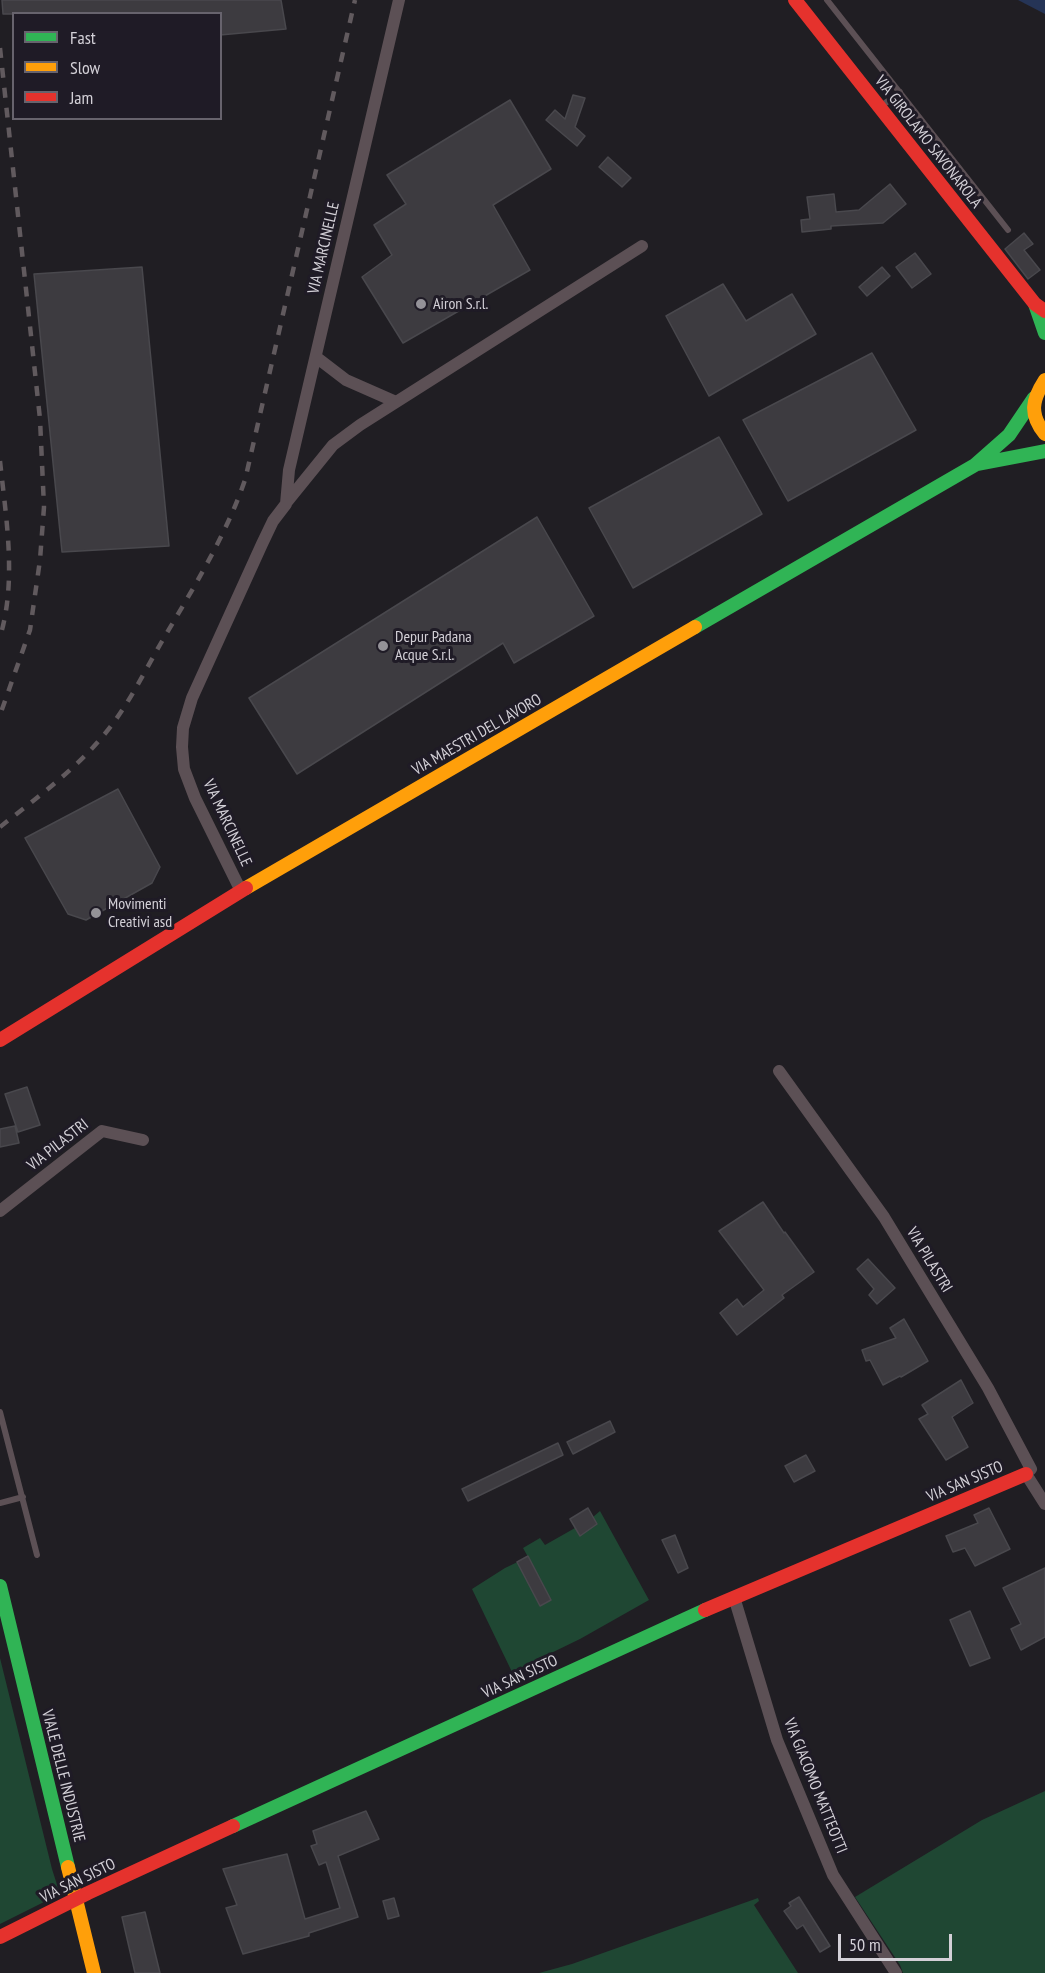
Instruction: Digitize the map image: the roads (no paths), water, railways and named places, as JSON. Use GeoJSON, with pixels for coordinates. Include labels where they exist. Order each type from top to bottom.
{"type":"FeatureCollection","features":[{"type":"Feature","properties":{"kind":"street","name":"VIA MARCINELLE"},"geometry":{"type":"LineString","coordinates":[[286,504],[289,470],[399,0]]}},
{"type":"Feature","properties":{"kind":"street","name":"VIA GIROLAMO SAVONAROLA"},"geometry":{"type":"LineString","coordinates":[[795,0],[1040,308],[1045,333]]}},
{"type":"Feature","properties":{"kind":"street","name":"VIA MARCINELLE"},"geometry":{"type":"LineString","coordinates":[[241,891],[195,798],[184,769],[183,728],[192,698],[273,521],[333,445],[396,402],[642,246]]}},
{"type":"Feature","properties":{"kind":"street"},"geometry":{"type":"LineString","coordinates":[[316,357],[346,380],[396,402]]}},
{"type":"Feature","properties":{"kind":"street"},"geometry":{"type":"LineString","coordinates":[[975,465],[1009,435],[1045,380]]}},
{"type":"Feature","properties":{"kind":"street"},"geometry":{"type":"LineString","coordinates":[[1034,398],[1035,413],[1040,429],[1045,434]]}},
{"type":"Feature","properties":{"kind":"street"},"geometry":{"type":"LineString","coordinates":[[975,465],[1045,451]]}},
{"type":"Feature","properties":{"kind":"street","name":"VIA MAESTRI DEL LAVORO"},"geometry":{"type":"LineString","coordinates":[[0,1040],[241,891],[975,465]]}},
{"type":"Feature","properties":{"kind":"street","name":"VIA PILASTRI"},"geometry":{"type":"LineString","coordinates":[[779,1071],[884,1217],[988,1388],[1031,1469],[1026,1474]]}},
{"type":"Feature","properties":{"kind":"street","name":"VIA PILASTRI"},"geometry":{"type":"LineString","coordinates":[[0,1211],[102,1131],[143,1140]]}},
{"type":"Feature","properties":{"kind":"street","name":"VIA SAN SISTO"},"geometry":{"type":"LineString","coordinates":[[0,1937],[76,1899],[734,1597],[1026,1474],[1045,1504]]}},
{"type":"Feature","properties":{"kind":"street","name":"VIALE DELLE INDUSTRIE"},"geometry":{"type":"LineString","coordinates":[[0,1586],[94,1973]]}},
{"type":"Feature","properties":{"kind":"street","name":"VIA GIACOMO MATTEOTTI"},"geometry":{"type":"LineString","coordinates":[[734,1597],[777,1740],[833,1875],[896,1973]]}},
{"type":"Feature","properties":{"kind":"lane"},"geometry":{"type":"LineString","coordinates":[[827,0],[1008,230]]}},
{"type":"Feature","properties":{"kind":"lane"},"geometry":{"type":"LineString","coordinates":[[880,108],[900,92]]}},
{"type":"Feature","properties":{"kind":"lane"},"geometry":{"type":"LineString","coordinates":[[0,1412],[37,1555]]}},
{"type":"Feature","properties":{"kind":"lane"},"geometry":{"type":"LineString","coordinates":[[0,1503],[23,1497]]}},
{"type":"Feature","properties":{"kind":"water"},"geometry":{"type":"Polygon","coordinates":[[[1018,0],[1045,0],[1045,14],[1018,0]]]}},
{"type":"Feature","properties":{"kind":"railway"},"geometry":{"type":"LineString","coordinates":[[0,827],[67,773],[92,749],[112,725],[196,583],[228,522],[245,480],[355,0]]}},
{"type":"Feature","properties":{"kind":"railway"},"geometry":{"type":"LineString","coordinates":[[0,48],[40,419],[44,507],[40,560],[30,630],[0,715]]}},
{"type":"Feature","properties":{"kind":"railway"},"geometry":{"type":"LineString","coordinates":[[0,461],[9,549],[8,594],[0,637]]}},
{"type":"Feature","properties":{"kind":"place","name":"Airon S.r.l."},"geometry":{"type":"Point","coordinates":[421,304]}},
{"type":"Feature","properties":{"kind":"place","name":"Depur Padana Acque S.r.l."},"geometry":{"type":"Point","coordinates":[383,646]}},
{"type":"Feature","properties":{"kind":"place","name":"Movimenti Creativi asd"},"geometry":{"type":"Point","coordinates":[96,913]}}]}
